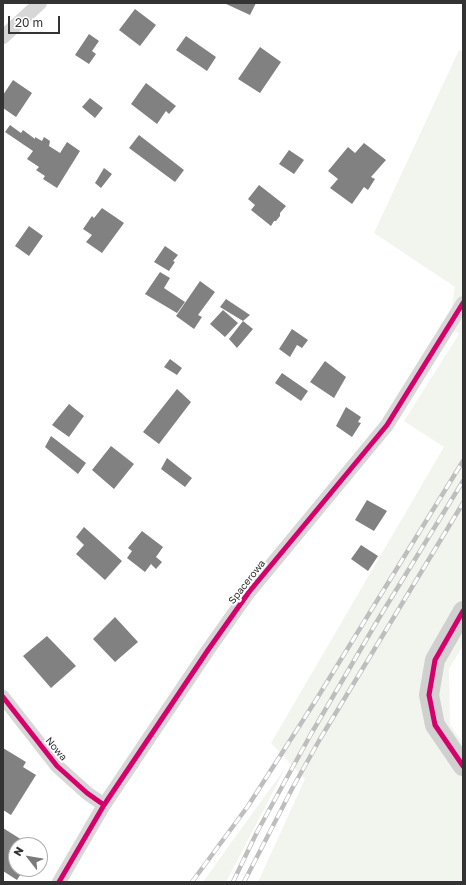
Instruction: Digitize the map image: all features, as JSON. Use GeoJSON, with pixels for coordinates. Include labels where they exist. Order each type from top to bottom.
{"type":"FeatureCollection","features":[{"type":"Feature","properties":{"kind":"street"},"geometry":{"type":"LineString","coordinates":[[3,37],[40,3]]}},
{"type":"Feature","properties":{"kind":"street","name":"Spacerowa"},"geometry":{"type":"LineString","coordinates":[[59,882],[104,805],[208,650],[249,592],[387,425],[463,303]]}},
{"type":"Feature","properties":{"kind":"street"},"geometry":{"type":"LineString","coordinates":[[463,611],[435,660],[429,695],[435,725],[463,766]]}},
{"type":"Feature","properties":{"kind":"street","name":"Nowa"},"geometry":{"type":"LineString","coordinates":[[3,697],[58,766],[87,793],[104,805]]}},
{"type":"Feature","properties":{"kind":"shaded area"},"geometry":{"type":"Polygon","coordinates":[[[459,50],[463,52],[463,646],[449,669],[450,725],[463,743],[463,882],[258,882],[305,779],[271,743],[444,447],[404,421],[459,334],[449,326],[455,287],[374,233],[459,50]]]}},
{"type":"Feature","properties":{"kind":"shaded area"},"geometry":{"type":"Polygon","coordinates":[[[286,767],[226,882],[203,882],[233,840],[286,767]]]}},
{"type":"Feature","properties":{"kind":"building"},"geometry":{"type":"Polygon","coordinates":[[[224,3],[256,3],[250,15],[224,3]]]}},
{"type":"Feature","properties":{"kind":"building"},"geometry":{"type":"Polygon","coordinates":[[[135,9],[156,25],[140,46],[119,30],[135,9]]]}},
{"type":"Feature","properties":{"kind":"building"},"geometry":{"type":"Polygon","coordinates":[[[89,34],[99,41],[92,51],[96,54],[89,64],[75,55],[89,34]]]}},
{"type":"Feature","properties":{"kind":"building"},"geometry":{"type":"Polygon","coordinates":[[[186,36],[216,57],[207,71],[176,50],[186,36]]]}},
{"type":"Feature","properties":{"kind":"building"},"geometry":{"type":"Polygon","coordinates":[[[260,47],[281,62],[260,93],[238,79],[260,47]]]}},
{"type":"Feature","properties":{"kind":"building"},"geometry":{"type":"Polygon","coordinates":[[[13,80],[32,93],[16,117],[3,108],[3,95],[13,80]]]}},
{"type":"Feature","properties":{"kind":"building"},"geometry":{"type":"Polygon","coordinates":[[[146,83],[176,106],[169,114],[166,111],[157,124],[131,104],[146,83]]]}},
{"type":"Feature","properties":{"kind":"building"},"geometry":{"type":"Polygon","coordinates":[[[90,98],[103,108],[95,118],[82,107],[90,98]]]}},
{"type":"Feature","properties":{"kind":"building"},"geometry":{"type":"Polygon","coordinates":[[[10,125],[21,133],[23,130],[35,139],[35,137],[42,141],[44,137],[50,141],[49,146],[60,153],[67,142],[80,151],[57,188],[43,179],[45,176],[36,170],[39,167],[27,159],[33,151],[5,132],[10,125]]]}},
{"type":"Feature","properties":{"kind":"building"},"geometry":{"type":"Polygon","coordinates":[[[139,135],[184,170],[175,182],[129,148],[139,135]]]}},
{"type":"Feature","properties":{"kind":"building"},"geometry":{"type":"Polygon","coordinates":[[[364,143],[386,160],[371,177],[375,179],[368,190],[364,187],[352,204],[330,188],[338,179],[328,171],[348,147],[355,153],[364,143]]]}},
{"type":"Feature","properties":{"kind":"building"},"geometry":{"type":"Polygon","coordinates":[[[289,150],[304,160],[294,174],[279,164],[289,150]]]}},
{"type":"Feature","properties":{"kind":"building"},"geometry":{"type":"Polygon","coordinates":[[[104,168],[112,174],[101,188],[95,183],[104,168]]]}},
{"type":"Feature","properties":{"kind":"building"},"geometry":{"type":"Polygon","coordinates":[[[259,185],[286,206],[271,226],[251,210],[255,205],[248,199],[259,185]]]}},
{"type":"Feature","properties":{"kind":"building"},"geometry":{"type":"Polygon","coordinates":[[[102,208],[124,223],[102,253],[86,242],[92,235],[83,229],[92,216],[94,218],[102,208]]]}},
{"type":"Feature","properties":{"kind":"building"},"geometry":{"type":"Polygon","coordinates":[[[29,226],[43,236],[29,256],[15,246],[29,226]]]}},
{"type":"Feature","properties":{"kind":"building"},"geometry":{"type":"Polygon","coordinates":[[[165,246],[178,255],[173,261],[175,262],[169,271],[154,262],[165,246]]]}},
{"type":"Feature","properties":{"kind":"building"},"geometry":{"type":"Polygon","coordinates":[[[160,272],[170,278],[164,288],[185,302],[177,313],[145,294],[160,272]]]}},
{"type":"Feature","properties":{"kind":"building"},"geometry":{"type":"Polygon","coordinates":[[[200,281],[215,292],[198,315],[202,317],[194,329],[176,316],[200,281]]]}},
{"type":"Feature","properties":{"kind":"building"},"geometry":{"type":"Polygon","coordinates":[[[226,299],[250,315],[243,321],[220,307],[226,299]]]}},
{"type":"Feature","properties":{"kind":"building"},"geometry":{"type":"Polygon","coordinates":[[[223,310],[238,323],[225,337],[210,324],[223,310]]]}},
{"type":"Feature","properties":{"kind":"building"},"geometry":{"type":"Polygon","coordinates":[[[243,321],[253,329],[237,348],[229,339],[243,321]]]}},
{"type":"Feature","properties":{"kind":"building"},"geometry":{"type":"Polygon","coordinates":[[[292,329],[308,340],[302,348],[297,345],[290,357],[279,349],[292,329]]]}},
{"type":"Feature","properties":{"kind":"building"},"geometry":{"type":"Polygon","coordinates":[[[170,359],[182,368],[177,375],[164,367],[170,359]]]}},
{"type":"Feature","properties":{"kind":"building"},"geometry":{"type":"Polygon","coordinates":[[[325,361],[346,377],[334,398],[310,382],[325,361]]]}},
{"type":"Feature","properties":{"kind":"building"},"geometry":{"type":"Polygon","coordinates":[[[282,373],[308,391],[301,401],[275,383],[282,373]]]}},
{"type":"Feature","properties":{"kind":"building"},"geometry":{"type":"Polygon","coordinates":[[[177,389],[191,402],[159,444],[143,432],[177,389]]]}},
{"type":"Feature","properties":{"kind":"building"},"geometry":{"type":"Polygon","coordinates":[[[69,404],[84,416],[69,437],[52,425],[69,404]]]}},
{"type":"Feature","properties":{"kind":"building"},"geometry":{"type":"Polygon","coordinates":[[[346,407],[361,417],[358,422],[361,423],[352,437],[336,426],[346,407]]]}},
{"type":"Feature","properties":{"kind":"building"},"geometry":{"type":"Polygon","coordinates":[[[51,436],[86,463],[78,474],[45,447],[51,436]]]}},
{"type":"Feature","properties":{"kind":"building"},"geometry":{"type":"Polygon","coordinates":[[[111,446],[134,464],[114,489],[92,470],[111,446]]]}},
{"type":"Feature","properties":{"kind":"building"},"geometry":{"type":"Polygon","coordinates":[[[167,458],[192,478],[185,487],[161,469],[167,458]]]}},
{"type":"Feature","properties":{"kind":"building"},"geometry":{"type":"Polygon","coordinates":[[[367,500],[387,511],[374,531],[355,520],[367,500]]]}},
{"type":"Feature","properties":{"kind":"building"},"geometry":{"type":"Polygon","coordinates":[[[84,527],[122,561],[105,580],[76,554],[84,545],[76,537],[84,527]]]}},
{"type":"Feature","properties":{"kind":"building"},"geometry":{"type":"Polygon","coordinates":[[[142,531],[163,547],[156,557],[162,562],[156,569],[151,564],[145,572],[127,558],[132,551],[128,548],[142,531]]]}},
{"type":"Feature","properties":{"kind":"building"},"geometry":{"type":"Polygon","coordinates":[[[361,545],[378,556],[368,571],[351,559],[361,545]]]}},
{"type":"Feature","properties":{"kind":"building"},"geometry":{"type":"Polygon","coordinates":[[[115,617],[138,642],[115,662],[93,639],[115,617]]]}},
{"type":"Feature","properties":{"kind":"building"},"geometry":{"type":"Polygon","coordinates":[[[47,636],[76,666],[51,688],[23,656],[47,636]]]}},
{"type":"Feature","properties":{"kind":"building"},"geometry":{"type":"Polygon","coordinates":[[[3,748],[26,762],[23,767],[36,775],[11,815],[3,810],[3,748]]]}},
{"type":"Feature","properties":{"kind":"building"},"geometry":{"type":"Polygon","coordinates":[[[3,828],[17,837],[8,837],[8,874],[3,871],[3,828]]]}},
{"type":"Feature","properties":{"kind":"railway"},"geometry":{"type":"LineString","coordinates":[[192,882],[248,806],[316,700],[463,461]]}},
{"type":"Feature","properties":{"kind":"railway"},"geometry":{"type":"LineString","coordinates":[[233,882],[257,832],[311,734],[379,618],[463,481]]}},
{"type":"Feature","properties":{"kind":"railway"},"geometry":{"type":"LineString","coordinates":[[244,882],[293,787],[320,739],[463,503]]}},
{"type":"Feature","properties":{"kind":"cycle path"},"geometry":{"type":"LineString","coordinates":[[59,882],[104,805],[208,650],[249,592],[387,425],[463,303]]}},
{"type":"Feature","properties":{"kind":"cycle path"},"geometry":{"type":"LineString","coordinates":[[463,611],[435,660],[429,695],[435,725],[463,766]]}},
{"type":"Feature","properties":{"kind":"cycle path"},"geometry":{"type":"LineString","coordinates":[[3,697],[57,766],[87,793],[104,805]]}}]}
